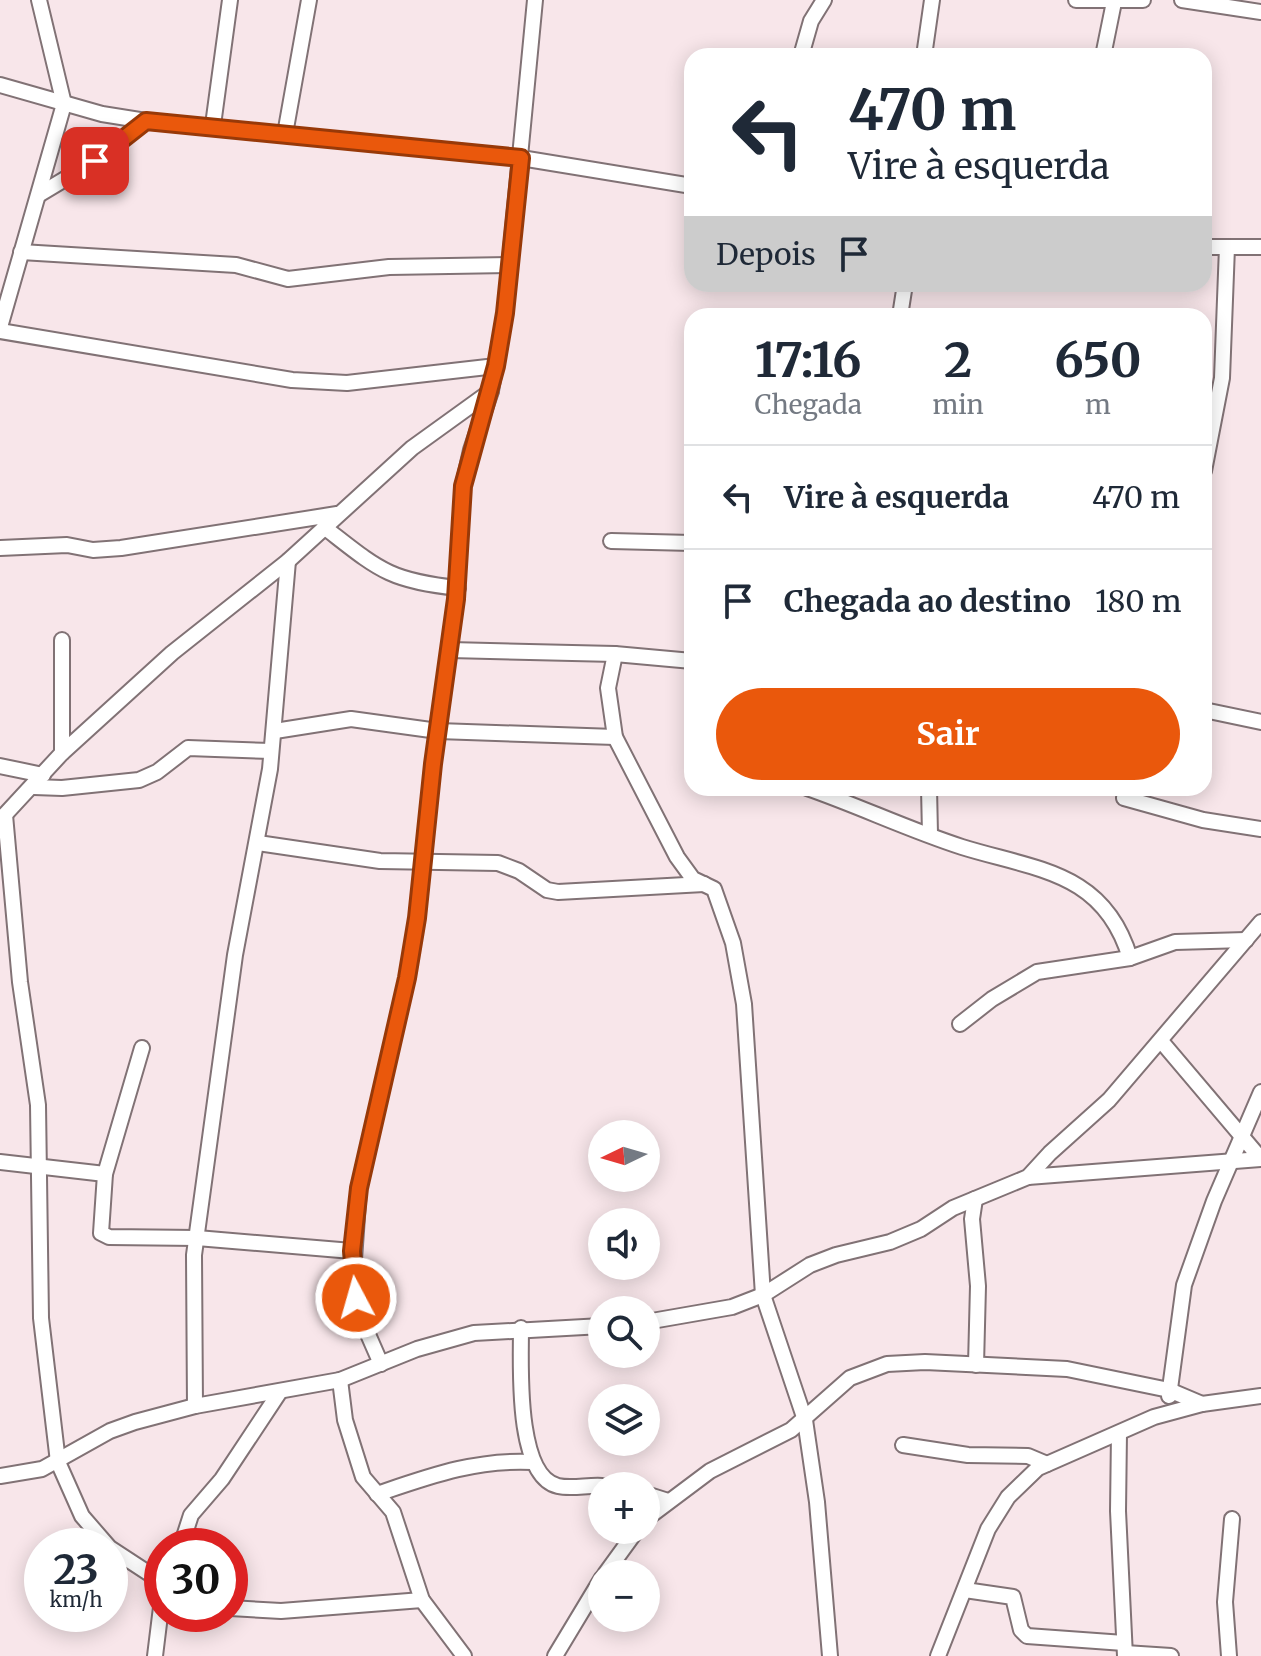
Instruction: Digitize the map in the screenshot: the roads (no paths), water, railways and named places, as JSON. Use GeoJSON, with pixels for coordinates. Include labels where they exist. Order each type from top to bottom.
{"type":"FeatureCollection","features":[{"type":"Feature","properties":{"kind":"street"},"geometry":{"type":"LineString","coordinates":[[39,0],[52,41],[64,104],[0,329],[292,380],[347,383],[496,366]]}},
{"type":"Feature","properties":{"kind":"street"},"geometry":{"type":"LineString","coordinates":[[213,125],[230,0]]}},
{"type":"Feature","properties":{"kind":"street"},"geometry":{"type":"LineString","coordinates":[[285,134],[309,0]]}},
{"type":"Feature","properties":{"kind":"street"},"geometry":{"type":"LineString","coordinates":[[381,1364],[360,1316],[352,1251],[359,1188],[407,978],[425,862],[438,731],[458,588],[463,486],[496,366],[521,158],[535,0]]}},
{"type":"Feature","properties":{"kind":"street"},"geometry":{"type":"LineString","coordinates":[[803,48],[811,21],[824,0]]}},
{"type":"Feature","properties":{"kind":"street"},"geometry":{"type":"LineString","coordinates":[[925,48],[932,0]]}},
{"type":"Feature","properties":{"kind":"street"},"geometry":{"type":"LineString","coordinates":[[1076,0],[1143,0]]}},
{"type":"Feature","properties":{"kind":"street"},"geometry":{"type":"LineString","coordinates":[[1182,0],[1198,0],[1261,12]]}},
{"type":"Feature","properties":{"kind":"street"},"geometry":{"type":"LineString","coordinates":[[1105,48],[1114,2]]}},
{"type":"Feature","properties":{"kind":"street"},"geometry":{"type":"LineString","coordinates":[[0,85],[64,104],[146,121],[213,125],[521,158],[684,185]]}},
{"type":"Feature","properties":{"kind":"street"},"geometry":{"type":"LineString","coordinates":[[40,194],[95,161],[146,121]]}},
{"type":"Feature","properties":{"kind":"street"},"geometry":{"type":"LineString","coordinates":[[1212,247],[1261,247]]}},
{"type":"Feature","properties":{"kind":"street"},"geometry":{"type":"LineString","coordinates":[[1212,430],[1222,378],[1227,247]]}},
{"type":"Feature","properties":{"kind":"street"},"geometry":{"type":"LineString","coordinates":[[21,252],[236,265],[288,279],[389,267],[509,265]]}},
{"type":"Feature","properties":{"kind":"street"},"geometry":{"type":"LineString","coordinates":[[92,1528],[82,1516],[58,1462],[41,1318],[37,1237],[40,1164],[38,1105],[20,982],[3,818],[62,753],[172,653],[288,561],[412,448],[491,391]]}},
{"type":"Feature","properties":{"kind":"street"},"geometry":{"type":"LineString","coordinates":[[0,548],[67,545],[93,550],[121,548],[337,514]]}},
{"type":"Feature","properties":{"kind":"street"},"geometry":{"type":"LineString","coordinates":[[324,527],[379,569],[412,583],[458,588]]}},
{"type":"Feature","properties":{"kind":"street"},"geometry":{"type":"LineString","coordinates":[[611,541],[684,543]]}},
{"type":"Feature","properties":{"kind":"street"},"geometry":{"type":"LineString","coordinates":[[195,1406],[192,1300],[197,1238],[235,955],[258,843],[275,731],[276,677],[288,561]]}},
{"type":"Feature","properties":{"kind":"street"},"geometry":{"type":"LineString","coordinates":[[62,640],[62,753]]}},
{"type":"Feature","properties":{"kind":"street"},"geometry":{"type":"LineString","coordinates":[[450,650],[615,654],[684,660]]}},
{"type":"Feature","properties":{"kind":"street"},"geometry":{"type":"LineString","coordinates":[[615,654],[608,688],[615,737],[677,857],[693,879],[714,889],[725,915],[744,1004],[763,1295],[805,1420],[817,1502],[830,1656]]}},
{"type":"Feature","properties":{"kind":"street"},"geometry":{"type":"LineString","coordinates":[[1212,712],[1261,722]]}},
{"type":"Feature","properties":{"kind":"street"},"geometry":{"type":"LineString","coordinates":[[275,731],[351,719],[438,731],[615,737]]}},
{"type":"Feature","properties":{"kind":"street"},"geometry":{"type":"LineString","coordinates":[[0,766],[62,788],[139,780],[157,772],[188,748],[271,751]]}},
{"type":"Feature","properties":{"kind":"street"},"geometry":{"type":"LineString","coordinates":[[828,796],[963,847],[1044,868],[1084,891],[1114,915],[1130,958]]}},
{"type":"Feature","properties":{"kind":"street"},"geometry":{"type":"LineString","coordinates":[[929,796],[930,834]]}},
{"type":"Feature","properties":{"kind":"street"},"geometry":{"type":"LineString","coordinates":[[1124,798],[1203,820],[1261,829]]}},
{"type":"Feature","properties":{"kind":"street"},"geometry":{"type":"LineString","coordinates":[[258,843],[380,861],[498,863],[519,871],[547,890],[558,892],[705,884]]}},
{"type":"Feature","properties":{"kind":"street"},"geometry":{"type":"LineString","coordinates":[[1028,1177],[1109,1100],[1261,922]]}},
{"type":"Feature","properties":{"kind":"street"},"geometry":{"type":"LineString","coordinates":[[960,1024],[992,999],[1037,972],[1130,958],[1175,942],[1246,940]]}},
{"type":"Feature","properties":{"kind":"street"},"geometry":{"type":"LineString","coordinates":[[1161,1041],[1261,1159]]}},
{"type":"Feature","properties":{"kind":"street"},"geometry":{"type":"LineString","coordinates":[[142,1048],[105,1174],[101,1233],[158,1240],[197,1238],[352,1251]]}},
{"type":"Feature","properties":{"kind":"street"},"geometry":{"type":"LineString","coordinates":[[1171,1413],[1169,1390],[1184,1285],[1261,1092]]}},
{"type":"Feature","properties":{"kind":"street"},"geometry":{"type":"LineString","coordinates":[[660,1320],[732,1307],[763,1295],[810,1265],[836,1255],[890,1242],[975,1199],[1028,1177],[1066,1177],[1261,1159]]}},
{"type":"Feature","properties":{"kind":"street"},"geometry":{"type":"LineString","coordinates":[[0,1162],[40,1164],[105,1174]]}},
{"type":"Feature","properties":{"kind":"street"},"geometry":{"type":"LineString","coordinates":[[975,1199],[972,1219],[978,1286],[976,1365]]}},
{"type":"Feature","properties":{"kind":"street"},"geometry":{"type":"LineString","coordinates":[[0,1476],[26,1473],[58,1462],[110,1431],[195,1406],[340,1380],[474,1333],[588,1326]]}},
{"type":"Feature","properties":{"kind":"street"},"geometry":{"type":"LineString","coordinates":[[521,1328],[521,1387],[533,1462],[544,1478],[558,1486],[588,1486]]}},
{"type":"Feature","properties":{"kind":"street"},"geometry":{"type":"LineString","coordinates":[[660,1508],[710,1471],[775,1440],[805,1420],[850,1378],[871,1368],[925,1362],[1067,1369],[1169,1390],[1202,1404]]}},
{"type":"Feature","properties":{"kind":"street"},"geometry":{"type":"LineString","coordinates":[[340,1380],[353,1447],[363,1477],[393,1512],[422,1600],[464,1656]]}},
{"type":"Feature","properties":{"kind":"street"},"geometry":{"type":"LineString","coordinates":[[187,1528],[191,1515],[222,1479],[279,1393]]}},
{"type":"Feature","properties":{"kind":"street"},"geometry":{"type":"LineString","coordinates":[[938,1656],[988,1529],[1008,1497],[1038,1468],[1171,1413],[1202,1404],[1261,1396]]}},
{"type":"Feature","properties":{"kind":"street"},"geometry":{"type":"LineString","coordinates":[[1119,1433],[1118,1511],[1124,1651]]}},
{"type":"Feature","properties":{"kind":"street"},"geometry":{"type":"LineString","coordinates":[[903,1445],[968,1455],[1028,1456],[1047,1464]]}},
{"type":"Feature","properties":{"kind":"street"},"geometry":{"type":"LineString","coordinates":[[377,1494],[453,1468],[484,1461],[533,1462]]}},
{"type":"Feature","properties":{"kind":"street"},"geometry":{"type":"LineString","coordinates":[[660,1498],[668,1501]]}},
{"type":"Feature","properties":{"kind":"street"},"geometry":{"type":"LineString","coordinates":[[1229,1656],[1225,1602],[1232,1519]]}},
{"type":"Feature","properties":{"kind":"street"},"geometry":{"type":"LineString","coordinates":[[965,1590],[1013,1597],[1021,1630],[1027,1636],[1171,1656]]}},
{"type":"Feature","properties":{"kind":"street"},"geometry":{"type":"LineString","coordinates":[[248,1609],[281,1611],[422,1600]]}},
{"type":"Feature","properties":{"kind":"street"},"geometry":{"type":"LineString","coordinates":[[555,1656],[588,1602]]}},
{"type":"Feature","properties":{"kind":"street"},"geometry":{"type":"LineString","coordinates":[[155,1656],[158,1632]]}},
{"type":"Feature","properties":{"kind":"street"},"geometry":{"type":"LineString","coordinates":[[1070,1640],[1070,1656]]}}]}
